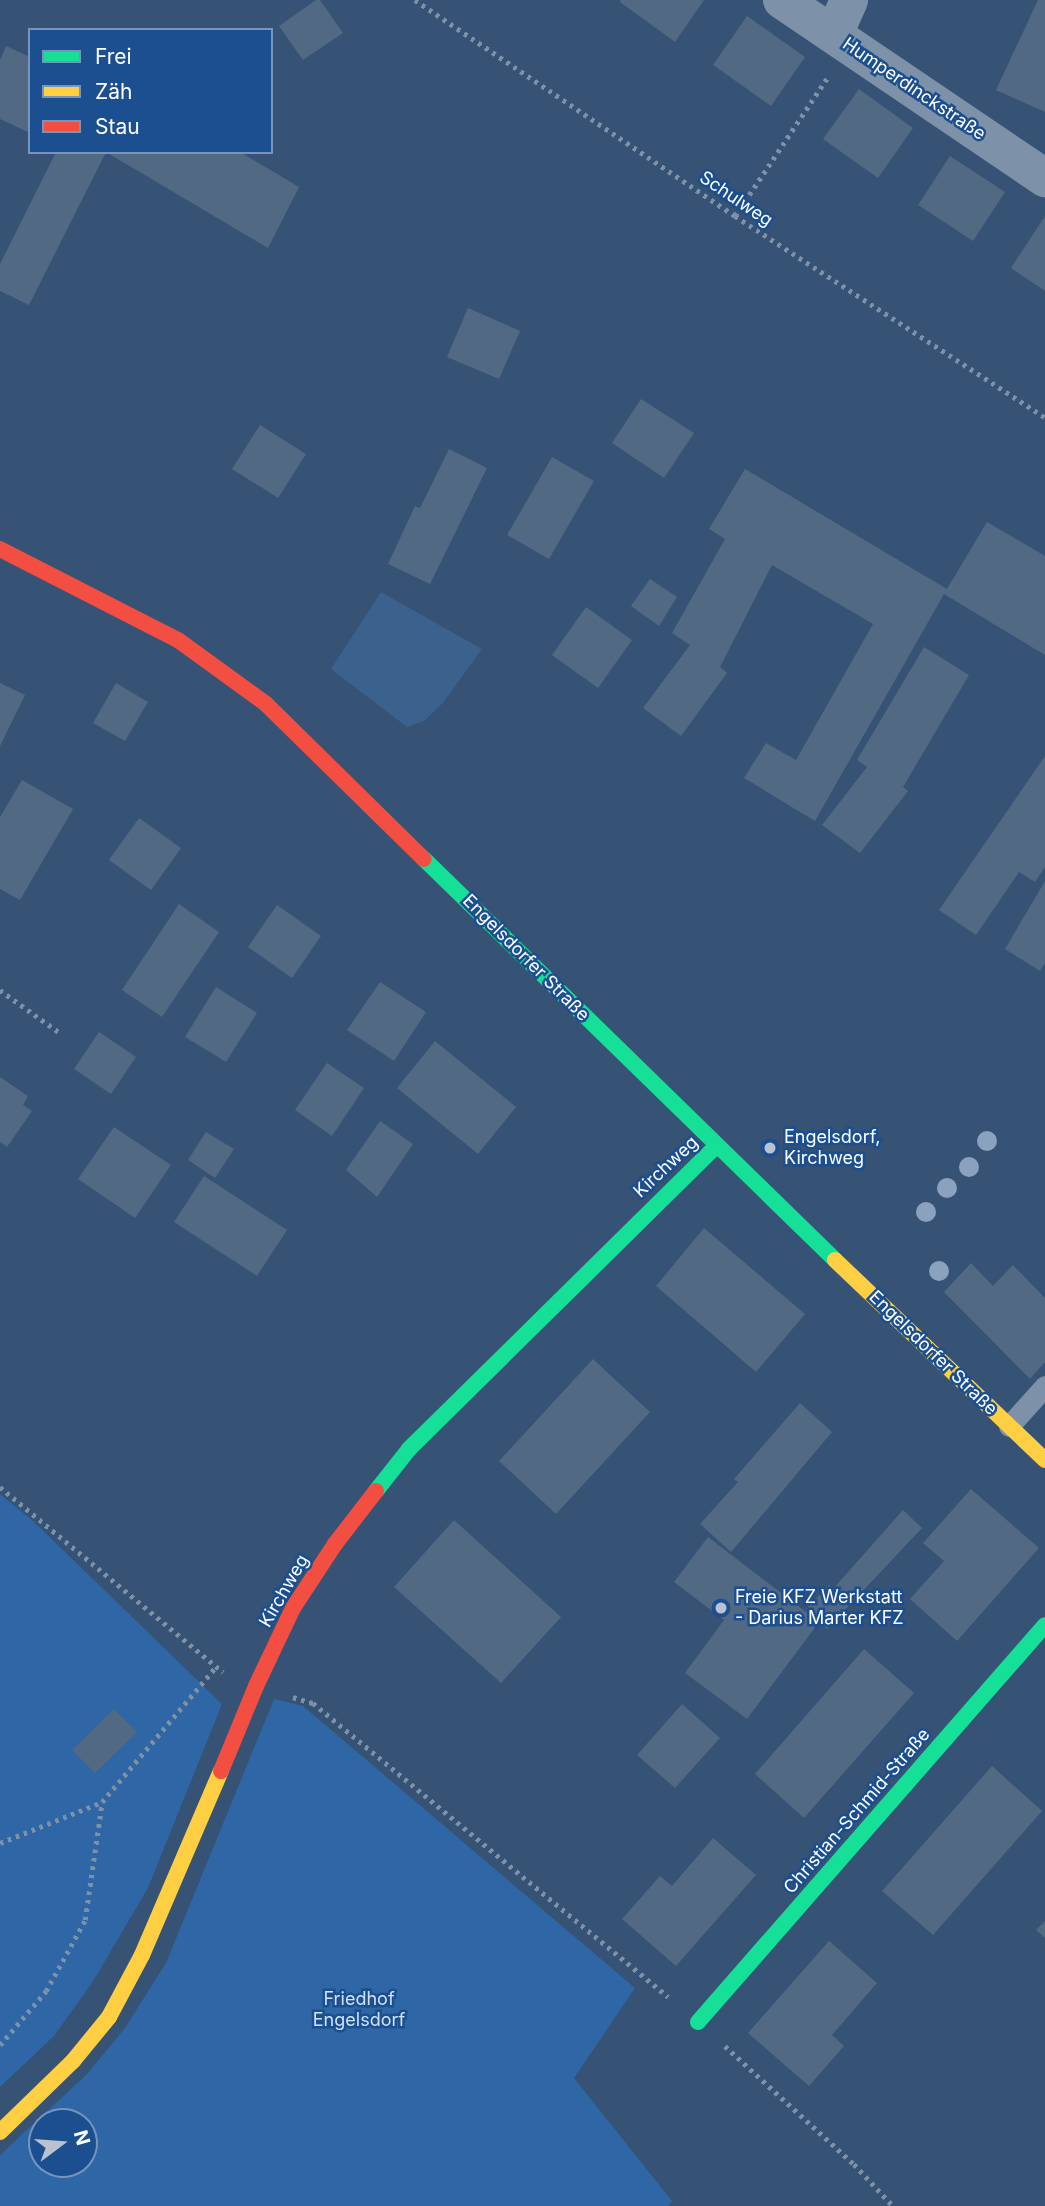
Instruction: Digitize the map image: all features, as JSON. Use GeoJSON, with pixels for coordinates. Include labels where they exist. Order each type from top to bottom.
{"type":"FeatureCollection","features":[{"type":"Feature","properties":{"kind":"street","name":"Humperdinckstraße"},"geometry":{"type":"LineString","coordinates":[[782,0],[1045,178]]}},
{"type":"Feature","properties":{"kind":"street"},"geometry":{"type":"LineString","coordinates":[[841,40],[849,0]]}},
{"type":"Feature","properties":{"kind":"street","name":"Engelsdorfer Straße"},"geometry":{"type":"LineString","coordinates":[[0,549],[178,640],[267,704],[716,1146],[1045,1460]]}},
{"type":"Feature","properties":{"kind":"street","name":"Kirchweg"},"geometry":{"type":"LineString","coordinates":[[0,2132],[73,2061],[109,2017],[142,1955],[191,1846],[256,1686],[293,1608],[335,1544],[409,1449],[716,1146]]}},
{"type":"Feature","properties":{"kind":"street","name":"Christian-Schmid-Straße"},"geometry":{"type":"LineString","coordinates":[[698,2022],[1045,1625]]}},
{"type":"Feature","properties":{"kind":"lane","name":"Engelsdorfer Straße"},"geometry":{"type":"LineString","coordinates":[[1009,1426],[1045,1386]]}},
{"type":"Feature","properties":{"kind":"path","name":"Schulweg"},"geometry":{"type":"LineString","coordinates":[[415,0],[734,216],[1045,417]]}},
{"type":"Feature","properties":{"kind":"path"},"geometry":{"type":"LineString","coordinates":[[734,216],[841,40]]}},
{"type":"Feature","properties":{"kind":"path"},"geometry":{"type":"LineString","coordinates":[[0,990],[60,1033]]}},
{"type":"Feature","properties":{"kind":"path"},"geometry":{"type":"LineString","coordinates":[[0,1487],[215,1668],[256,1686],[313,1703],[698,2022],[854,2165],[893,2206]]}},
{"type":"Feature","properties":{"kind":"path"},"geometry":{"type":"LineString","coordinates":[[0,1843],[102,1802],[215,1668]]}},
{"type":"Feature","properties":{"kind":"path"},"geometry":{"type":"LineString","coordinates":[[0,2045],[46,1991],[85,1920],[102,1802]]}},
{"type":"Feature","properties":{"kind":"green space"},"geometry":{"type":"Polygon","coordinates":[[[0,1494],[32,1520],[222,1704],[148,1888],[92,1983],[54,2036],[0,2087],[0,1494]]]}},
{"type":"Feature","properties":{"kind":"green space","name":"Friedhof Engelsdorf"},"geometry":{"type":"Polygon","coordinates":[[[274,1699],[303,1706],[635,1988],[574,2078],[672,2201],[668,2206],[0,2206],[0,2155],[28,2129],[28,2178],[98,2178],[98,2108],[50,2108],[87,2074],[125,2028],[166,1963],[274,1699]]]}},
{"type":"Feature","properties":{"kind":"shaded area"},"geometry":{"type":"Polygon","coordinates":[[[381,592],[482,649],[443,703],[424,721],[407,727],[331,669],[381,592]]]}},
{"type":"Feature","properties":{"kind":"building"},"geometry":{"type":"Polygon","coordinates":[[[316,0],[320,0],[343,33],[303,60],[279,26],[316,0]]]}},
{"type":"Feature","properties":{"kind":"building"},"geometry":{"type":"Polygon","coordinates":[[[704,0],[675,42],[620,2],[704,0]]]}},
{"type":"Feature","properties":{"kind":"building"},"geometry":{"type":"Polygon","coordinates":[[[1038,0],[1045,0],[1045,112],[996,90],[1038,0]]]}},
{"type":"Feature","properties":{"kind":"building"},"geometry":{"type":"Polygon","coordinates":[[[747,16],[805,57],[771,106],[713,65],[747,16]]]}},
{"type":"Feature","properties":{"kind":"building"},"geometry":{"type":"Polygon","coordinates":[[[6,46],[28,56],[28,132],[0,119],[0,60],[6,46]]]}},
{"type":"Feature","properties":{"kind":"building"},"geometry":{"type":"Polygon","coordinates":[[[859,89],[913,128],[878,178],[823,139],[859,89]]]}},
{"type":"Feature","properties":{"kind":"building"},"geometry":{"type":"Polygon","coordinates":[[[55,154],[105,154],[29,305],[0,291],[0,264],[55,154]]]}},
{"type":"Feature","properties":{"kind":"building"},"geometry":{"type":"Polygon","coordinates":[[[109,154],[243,154],[299,187],[268,248],[109,154]]]}},
{"type":"Feature","properties":{"kind":"building"},"geometry":{"type":"Polygon","coordinates":[[[950,156],[1005,192],[973,241],[918,205],[950,156]]]}},
{"type":"Feature","properties":{"kind":"building"},"geometry":{"type":"Polygon","coordinates":[[[1045,216],[1045,291],[1011,268],[1045,216]]]}},
{"type":"Feature","properties":{"kind":"building"},"geometry":{"type":"Polygon","coordinates":[[[468,308],[520,331],[499,379],[447,357],[468,308]]]}},
{"type":"Feature","properties":{"kind":"building"},"geometry":{"type":"Polygon","coordinates":[[[641,399],[694,433],[664,478],[612,443],[641,399]]]}},
{"type":"Feature","properties":{"kind":"building"},"geometry":{"type":"Polygon","coordinates":[[[260,425],[306,454],[278,498],[232,469],[260,425]]]}},
{"type":"Feature","properties":{"kind":"building"},"geometry":{"type":"Polygon","coordinates":[[[449,449],[487,468],[430,584],[388,564],[415,506],[420,508],[449,449]]]}},
{"type":"Feature","properties":{"kind":"building"},"geometry":{"type":"Polygon","coordinates":[[[552,457],[594,481],[549,559],[507,535],[552,457]]]}},
{"type":"Feature","properties":{"kind":"building"},"geometry":{"type":"Polygon","coordinates":[[[745,469],[947,589],[987,522],[1045,556],[1045,655],[944,594],[815,821],[744,778],[766,743],[796,760],[873,624],[772,565],[720,667],[727,673],[681,736],[643,708],[690,645],[672,633],[725,539],[709,529],[745,469]]]}},
{"type":"Feature","properties":{"kind":"building"},"geometry":{"type":"Polygon","coordinates":[[[650,579],[677,597],[659,626],[631,606],[650,579]]]}},
{"type":"Feature","properties":{"kind":"building"},"geometry":{"type":"Polygon","coordinates":[[[586,607],[632,640],[598,688],[552,655],[586,607]]]}},
{"type":"Feature","properties":{"kind":"building"},"geometry":{"type":"Polygon","coordinates":[[[924,647],[969,675],[903,787],[908,791],[860,853],[822,825],[867,767],[857,760],[924,647]]]}},
{"type":"Feature","properties":{"kind":"building"},"geometry":{"type":"Polygon","coordinates":[[[0,683],[25,695],[0,746],[0,683]]]}},
{"type":"Feature","properties":{"kind":"building"},"geometry":{"type":"Polygon","coordinates":[[[116,683],[148,702],[125,741],[93,723],[116,683]]]}},
{"type":"Feature","properties":{"kind":"building"},"geometry":{"type":"Polygon","coordinates":[[[1045,756],[1045,867],[1035,882],[1019,872],[976,935],[939,910],[1045,756]]]}},
{"type":"Feature","properties":{"kind":"building"},"geometry":{"type":"Polygon","coordinates":[[[22,780],[73,809],[20,900],[0,889],[0,817],[22,780]]]}},
{"type":"Feature","properties":{"kind":"building"},"geometry":{"type":"Polygon","coordinates":[[[139,818],[181,848],[151,890],[109,860],[139,818]]]}},
{"type":"Feature","properties":{"kind":"building"},"geometry":{"type":"Polygon","coordinates":[[[1045,881],[1045,963],[1040,971],[1005,949],[1045,881]]]}},
{"type":"Feature","properties":{"kind":"building"},"geometry":{"type":"Polygon","coordinates":[[[179,904],[219,932],[162,1017],[122,990],[179,904]]]}},
{"type":"Feature","properties":{"kind":"building"},"geometry":{"type":"Polygon","coordinates":[[[277,905],[321,936],[292,978],[248,947],[277,905]]]}},
{"type":"Feature","properties":{"kind":"building"},"geometry":{"type":"Polygon","coordinates":[[[380,982],[426,1012],[394,1061],[347,1030],[380,982]]]}},
{"type":"Feature","properties":{"kind":"building"},"geometry":{"type":"Polygon","coordinates":[[[216,987],[257,1013],[226,1062],[185,1037],[216,987]]]}},
{"type":"Feature","properties":{"kind":"building"},"geometry":{"type":"Polygon","coordinates":[[[99,1032],[136,1057],[111,1094],[74,1069],[99,1032]]]}},
{"type":"Feature","properties":{"kind":"building"},"geometry":{"type":"Polygon","coordinates":[[[435,1041],[516,1107],[478,1154],[397,1088],[435,1041]]]}},
{"type":"Feature","properties":{"kind":"building"},"geometry":{"type":"Polygon","coordinates":[[[327,1063],[364,1088],[332,1136],[295,1110],[327,1063]]]}},
{"type":"Feature","properties":{"kind":"building"},"geometry":{"type":"Polygon","coordinates":[[[0,1077],[28,1096],[23,1105],[32,1111],[7,1147],[0,1142],[0,1077]]]}},
{"type":"Feature","properties":{"kind":"building"},"geometry":{"type":"Polygon","coordinates":[[[380,1121],[413,1144],[377,1197],[346,1170],[380,1121]]]}},
{"type":"Feature","properties":{"kind":"building"},"geometry":{"type":"Polygon","coordinates":[[[114,1127],[171,1165],[135,1218],[78,1179],[114,1127]]]}},
{"type":"Feature","properties":{"kind":"building"},"geometry":{"type":"Polygon","coordinates":[[[206,1132],[234,1149],[215,1178],[188,1160],[206,1132]]]}},
{"type":"Feature","properties":{"kind":"building"},"geometry":{"type":"Polygon","coordinates":[[[204,1176],[287,1230],[257,1276],[174,1222],[204,1176]]]}},
{"type":"Feature","properties":{"kind":"building"},"geometry":{"type":"Polygon","coordinates":[[[704,1228],[805,1314],[756,1372],[656,1286],[704,1228]]]}},
{"type":"Feature","properties":{"kind":"building"},"geometry":{"type":"Polygon","coordinates":[[[971,1263],[993,1286],[1013,1265],[1045,1298],[1045,1362],[1030,1379],[944,1292],[971,1263]]]}},
{"type":"Feature","properties":{"kind":"building"},"geometry":{"type":"Polygon","coordinates":[[[593,1359],[650,1412],[556,1514],[499,1461],[593,1359]]]}},
{"type":"Feature","properties":{"kind":"building"},"geometry":{"type":"Polygon","coordinates":[[[800,1403],[832,1432],[731,1552],[700,1524],[738,1482],[734,1479],[800,1403]]]}},
{"type":"Feature","properties":{"kind":"building"},"geometry":{"type":"Polygon","coordinates":[[[971,1489],[1039,1548],[957,1641],[910,1599],[944,1561],[923,1543],[971,1489]]]}},
{"type":"Feature","properties":{"kind":"building"},"geometry":{"type":"Polygon","coordinates":[[[903,1510],[922,1528],[827,1629],[806,1609],[829,1585],[833,1589],[903,1510]]]}},
{"type":"Feature","properties":{"kind":"building"},"geometry":{"type":"Polygon","coordinates":[[[454,1520],[561,1617],[501,1683],[394,1587],[454,1520]]]}},
{"type":"Feature","properties":{"kind":"building"},"geometry":{"type":"Polygon","coordinates":[[[708,1537],[819,1622],[747,1719],[685,1673],[724,1620],[674,1582],[708,1537]]]}},
{"type":"Feature","properties":{"kind":"building"},"geometry":{"type":"Polygon","coordinates":[[[864,1649],[914,1693],[804,1818],[755,1774],[864,1649]]]}},
{"type":"Feature","properties":{"kind":"building"},"geometry":{"type":"Polygon","coordinates":[[[682,1704],[720,1738],[675,1788],[637,1755],[682,1704]]]}},
{"type":"Feature","properties":{"kind":"building"},"geometry":{"type":"Polygon","coordinates":[[[114,1709],[137,1732],[95,1773],[72,1750],[114,1709]]]}},
{"type":"Feature","properties":{"kind":"building"},"geometry":{"type":"Polygon","coordinates":[[[992,1766],[1042,1811],[933,1935],[882,1891],[992,1766]]]}},
{"type":"Feature","properties":{"kind":"building"},"geometry":{"type":"Polygon","coordinates":[[[713,1838],[756,1875],[676,1966],[622,1919],[660,1876],[672,1886],[713,1838]]]}},
{"type":"Feature","properties":{"kind":"building"},"geometry":{"type":"Polygon","coordinates":[[[1045,1921],[1045,1938],[1036,1930],[1045,1921]]]}},
{"type":"Feature","properties":{"kind":"building"},"geometry":{"type":"Polygon","coordinates":[[[829,1941],[877,1983],[832,2035],[844,2046],[809,2086],[748,2033],[829,1941]]]}},
{"type":"Feature","properties":{"kind":"traffic: fast"},"geometry":{"type":"LineString","coordinates":[[424,859],[835,1260]]}},
{"type":"Feature","properties":{"kind":"traffic: fast"},"geometry":{"type":"LineString","coordinates":[[376,1491],[409,1449],[716,1146]]}},
{"type":"Feature","properties":{"kind":"traffic: fast"},"geometry":{"type":"LineString","coordinates":[[698,2022],[1045,1625]]}},
{"type":"Feature","properties":{"kind":"traffic: slow"},"geometry":{"type":"LineString","coordinates":[[835,1260],[1045,1460]]}},
{"type":"Feature","properties":{"kind":"traffic: slow"},"geometry":{"type":"LineString","coordinates":[[0,2132],[73,2061],[109,2017],[142,1955],[221,1771]]}},
{"type":"Feature","properties":{"kind":"traffic: jam"},"geometry":{"type":"LineString","coordinates":[[0,549],[178,640],[266,704],[424,859]]}},
{"type":"Feature","properties":{"kind":"traffic: jam"},"geometry":{"type":"LineString","coordinates":[[221,1771],[256,1686],[293,1608],[335,1544],[376,1491]]}},
{"type":"Feature","properties":{"kind":"place","name":"Engelsdorf, Kirchweg"},"geometry":{"type":"Point","coordinates":[770,1148]}},
{"type":"Feature","properties":{"kind":"place","name":"Freie KFZ Werkstatt - Darius Marter KFZ"},"geometry":{"type":"Point","coordinates":[721,1608]}}]}
